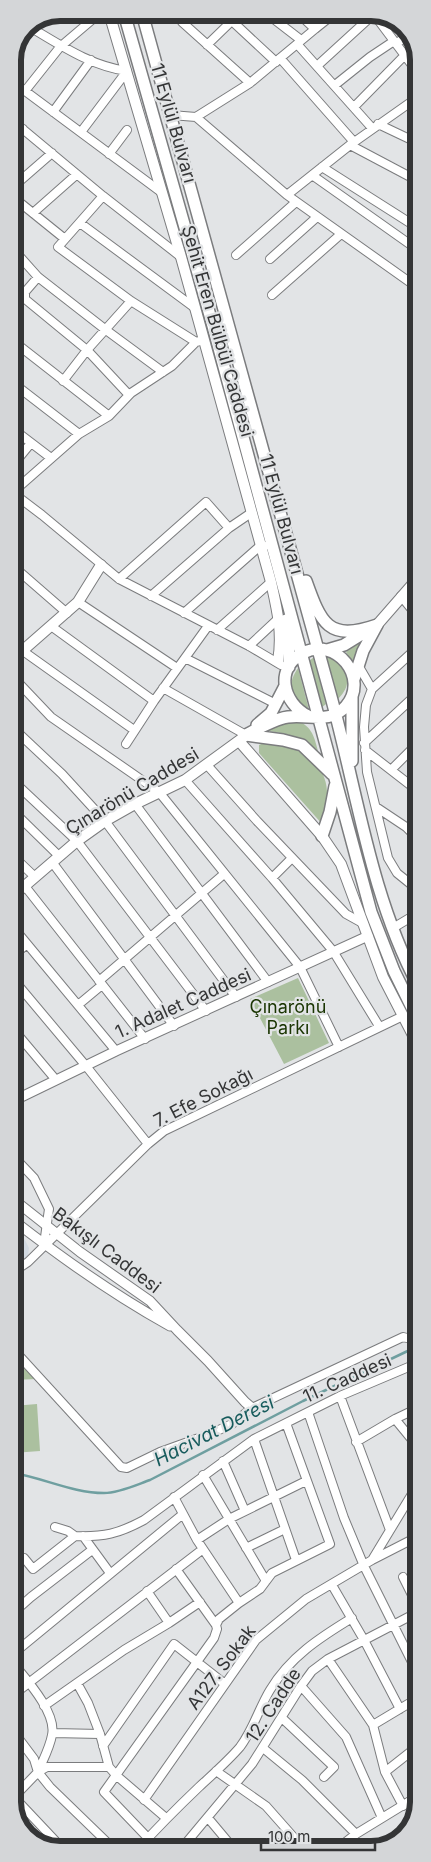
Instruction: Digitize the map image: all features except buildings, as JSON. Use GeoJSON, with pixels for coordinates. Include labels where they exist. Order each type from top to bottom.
{"type":"FeatureCollection","features":[{"type":"Feature","properties":{"kind":"main road","name":"Şehit Eren Bülbül Caddesi"},"geometry":{"type":"LineString","coordinates":[[112,21],[181,256],[195,308],[200,341],[251,514],[266,546],[279,618],[280,646],[278,661]]}},
{"type":"Feature","properties":{"kind":"main road","name":"11 Eylül Bulvarı"},"geometry":{"type":"LineString","coordinates":[[126,21],[160,135],[266,546],[280,574],[302,654],[313,717],[334,778],[370,912],[394,971],[410,1004]]}},
{"type":"Feature","properties":{"kind":"main road","name":"11 Eylül Bulvarı"},"geometry":{"type":"LineString","coordinates":[[144,21],[280,509],[322,650],[366,838],[393,928],[410,967]]}},
{"type":"Feature","properties":{"kind":"main road"},"geometry":{"type":"LineString","coordinates":[[280,509],[319,616],[326,623],[346,632],[359,631],[377,625]]}},
{"type":"Feature","properties":{"kind":"main road"},"geometry":{"type":"LineString","coordinates":[[23,651],[78,602],[101,565]]}},
{"type":"Feature","properties":{"kind":"main road"},"geometry":{"type":"LineString","coordinates":[[243,738],[271,713],[285,686],[289,642],[280,574]]}},
{"type":"Feature","properties":{"kind":"main road"},"geometry":{"type":"LineString","coordinates":[[352,783],[351,723],[354,679],[358,665],[377,625],[410,586]]}},
{"type":"Feature","properties":{"kind":"main road"},"geometry":{"type":"LineString","coordinates":[[288,669],[302,654],[344,645],[377,625]]}},
{"type":"Feature","properties":{"kind":"main road"},"geometry":{"type":"LineString","coordinates":[[322,650],[337,654],[345,660],[351,669],[354,679]]}},
{"type":"Feature","properties":{"kind":"main road"},"geometry":{"type":"LineString","coordinates":[[285,686],[287,696],[292,705],[299,712],[313,717]]}},
{"type":"Feature","properties":{"kind":"main road"},"geometry":{"type":"LineString","coordinates":[[243,738],[273,722],[288,717],[313,717],[336,714],[346,706],[353,694]]}},
{"type":"Feature","properties":{"kind":"main road"},"geometry":{"type":"LineString","coordinates":[[243,738],[283,740],[302,746],[334,778],[330,812],[322,836]]}},
{"type":"Feature","properties":{"kind":"main road"},"geometry":{"type":"LineString","coordinates":[[243,738],[322,836],[341,864],[384,977],[410,1030]]}},
{"type":"Feature","properties":{"kind":"main road","name":"Çınarönü Caddesi"},"geometry":{"type":"LineString","coordinates":[[21,888],[77,841],[105,821],[185,780],[243,738]]}},
{"type":"Feature","properties":{"kind":"street"},"geometry":{"type":"LineString","coordinates":[[25,91],[60,47],[90,21]]}},
{"type":"Feature","properties":{"kind":"street"},"geometry":{"type":"LineString","coordinates":[[183,21],[250,83]]}},
{"type":"Feature","properties":{"kind":"street"},"geometry":{"type":"LineString","coordinates":[[207,45],[232,21],[278,60],[352,143],[410,176]]}},
{"type":"Feature","properties":{"kind":"street"},"geometry":{"type":"LineString","coordinates":[[275,21],[299,42],[335,86],[375,126],[410,140]]}},
{"type":"Feature","properties":{"kind":"street"},"geometry":{"type":"LineString","coordinates":[[306,21],[315,29]]}},
{"type":"Feature","properties":{"kind":"street"},"geometry":{"type":"LineString","coordinates":[[196,117],[250,83],[325,21]]}},
{"type":"Feature","properties":{"kind":"street"},"geometry":{"type":"LineString","coordinates":[[317,66],[365,21]]}},
{"type":"Feature","properties":{"kind":"street"},"geometry":{"type":"LineString","coordinates":[[381,23],[410,62]]}},
{"type":"Feature","properties":{"kind":"street"},"geometry":{"type":"LineString","coordinates":[[36,31],[60,47],[110,69],[127,71]]}},
{"type":"Feature","properties":{"kind":"street"},"geometry":{"type":"LineString","coordinates":[[335,86],[370,57],[403,38]]}},
{"type":"Feature","properties":{"kind":"street"},"geometry":{"type":"LineString","coordinates":[[354,107],[407,58]]}},
{"type":"Feature","properties":{"kind":"street"},"geometry":{"type":"LineString","coordinates":[[53,112],[91,60]]}},
{"type":"Feature","properties":{"kind":"street"},"geometry":{"type":"LineString","coordinates":[[81,132],[127,71]]}},
{"type":"Feature","properties":{"kind":"street"},"geometry":{"type":"LineString","coordinates":[[21,88],[161,192]]}},
{"type":"Feature","properties":{"kind":"street"},"geometry":{"type":"LineString","coordinates":[[287,196],[352,143],[410,102]]}},
{"type":"Feature","properties":{"kind":"street"},"geometry":{"type":"LineString","coordinates":[[171,115],[196,117],[287,196],[410,282]]}},
{"type":"Feature","properties":{"kind":"street"},"geometry":{"type":"LineString","coordinates":[[23,129],[76,175],[181,256]]}},
{"type":"Feature","properties":{"kind":"street"},"geometry":{"type":"LineString","coordinates":[[109,154],[127,130]]}},
{"type":"Feature","properties":{"kind":"street"},"geometry":{"type":"LineString","coordinates":[[21,180],[52,153]]}},
{"type":"Feature","properties":{"kind":"street"},"geometry":{"type":"LineString","coordinates":[[322,167],[410,223]]}},
{"type":"Feature","properties":{"kind":"street"},"geometry":{"type":"LineString","coordinates":[[33,214],[76,175]]}},
{"type":"Feature","properties":{"kind":"street"},"geometry":{"type":"LineString","coordinates":[[312,175],[410,244]]}},
{"type":"Feature","properties":{"kind":"street"},"geometry":{"type":"LineString","coordinates":[[21,486],[79,434],[109,416],[128,395],[163,372],[200,341],[131,301],[58,247],[103,196]]}},
{"type":"Feature","properties":{"kind":"street"},"geometry":{"type":"LineString","coordinates":[[236,255],[296,202]]}},
{"type":"Feature","properties":{"kind":"street"},"geometry":{"type":"LineString","coordinates":[[21,204],[65,239]]}},
{"type":"Feature","properties":{"kind":"street"},"geometry":{"type":"LineString","coordinates":[[270,259],[317,217]]}},
{"type":"Feature","properties":{"kind":"street"},"geometry":{"type":"LineString","coordinates":[[80,223],[195,308]]}},
{"type":"Feature","properties":{"kind":"street"},"geometry":{"type":"LineString","coordinates":[[272,294],[341,234]]}},
{"type":"Feature","properties":{"kind":"street"},"geometry":{"type":"LineString","coordinates":[[21,259],[38,277],[163,372]]}},
{"type":"Feature","properties":{"kind":"street"},"geometry":{"type":"LineString","coordinates":[[38,277],[25,292],[25,299],[87,350],[128,395]]}},
{"type":"Feature","properties":{"kind":"street"},"geometry":{"type":"LineString","coordinates":[[63,381],[87,350],[131,301]]}},
{"type":"Feature","properties":{"kind":"street"},"geometry":{"type":"LineString","coordinates":[[21,347],[109,416]]}},
{"type":"Feature","properties":{"kind":"street"},"geometry":{"type":"LineString","coordinates":[[21,389],[79,434]]}},
{"type":"Feature","properties":{"kind":"street"},"geometry":{"type":"LineString","coordinates":[[21,435],[51,458]]}},
{"type":"Feature","properties":{"kind":"street"},"geometry":{"type":"LineString","coordinates":[[21,455],[31,443]]}},
{"type":"Feature","properties":{"kind":"street"},"geometry":{"type":"LineString","coordinates":[[21,499],[119,579],[278,661],[288,669]]}},
{"type":"Feature","properties":{"kind":"street"},"geometry":{"type":"LineString","coordinates":[[119,579],[206,502],[229,528]]}},
{"type":"Feature","properties":{"kind":"street"},"geometry":{"type":"LineString","coordinates":[[151,596],[229,528],[251,514]]}},
{"type":"Feature","properties":{"kind":"street"},"geometry":{"type":"LineString","coordinates":[[184,613],[266,546]]}},
{"type":"Feature","properties":{"kind":"street"},"geometry":{"type":"LineString","coordinates":[[21,573],[67,613]]}},
{"type":"Feature","properties":{"kind":"street"},"geometry":{"type":"LineString","coordinates":[[217,630],[271,582]]}},
{"type":"Feature","properties":{"kind":"street"},"geometry":{"type":"LineString","coordinates":[[401,596],[410,607]]}},
{"type":"Feature","properties":{"kind":"street"},"geometry":{"type":"LineString","coordinates":[[78,602],[178,668]]}},
{"type":"Feature","properties":{"kind":"street"},"geometry":{"type":"LineString","coordinates":[[249,646],[279,618]]}},
{"type":"Feature","properties":{"kind":"street"},"geometry":{"type":"LineString","coordinates":[[51,626],[154,701]]}},
{"type":"Feature","properties":{"kind":"street"},"geometry":{"type":"LineString","coordinates":[[126,744],[163,688],[208,626]]}},
{"type":"Feature","properties":{"kind":"street"},"geometry":{"type":"LineString","coordinates":[[23,651],[134,730]]}},
{"type":"Feature","properties":{"kind":"street"},"geometry":{"type":"LineString","coordinates":[[410,654],[372,689],[366,705],[364,727],[367,772],[388,858],[397,873],[410,884]]}},
{"type":"Feature","properties":{"kind":"street"},"geometry":{"type":"LineString","coordinates":[[185,658],[276,704]]}},
{"type":"Feature","properties":{"kind":"street"},"geometry":{"type":"LineString","coordinates":[[358,665],[372,689]]}},
{"type":"Feature","properties":{"kind":"street"},"geometry":{"type":"LineString","coordinates":[[21,685],[51,717],[159,792],[300,967],[339,1047]]}},
{"type":"Feature","properties":{"kind":"street"},"geometry":{"type":"LineString","coordinates":[[163,688],[243,738]]}},
{"type":"Feature","properties":{"kind":"street"},"geometry":{"type":"LineString","coordinates":[[365,747],[410,701]]}},
{"type":"Feature","properties":{"kind":"street"},"geometry":{"type":"LineString","coordinates":[[21,736],[62,774],[105,821],[236,997]]}},
{"type":"Feature","properties":{"kind":"street"},"geometry":{"type":"LineString","coordinates":[[365,747],[410,784]]}},
{"type":"Feature","properties":{"kind":"street"},"geometry":{"type":"LineString","coordinates":[[391,770],[410,751]]}},
{"type":"Feature","properties":{"kind":"street"},"geometry":{"type":"LineString","coordinates":[[207,764],[292,858],[346,914],[364,924]]}},
{"type":"Feature","properties":{"kind":"street"},"geometry":{"type":"LineString","coordinates":[[185,780],[272,878],[333,951],[379,1026]]}},
{"type":"Feature","properties":{"kind":"street"},"geometry":{"type":"LineString","coordinates":[[21,788],[77,841],[206,1011]]}},
{"type":"Feature","properties":{"kind":"street"},"geometry":{"type":"LineString","coordinates":[[135,804],[268,982]]}},
{"type":"Feature","properties":{"kind":"street"},"geometry":{"type":"LineString","coordinates":[[376,807],[410,831]]}},
{"type":"Feature","properties":{"kind":"street"},"geometry":{"type":"LineString","coordinates":[[21,820],[55,859],[174,1026]]}},
{"type":"Feature","properties":{"kind":"street"},"geometry":{"type":"LineString","coordinates":[[272,878],[292,858]]}},
{"type":"Feature","properties":{"kind":"street"},"geometry":{"type":"LineString","coordinates":[[21,864],[34,876]]}},
{"type":"Feature","properties":{"kind":"street"},"geometry":{"type":"LineString","coordinates":[[78,1005],[125,959],[224,874]]}},
{"type":"Feature","properties":{"kind":"street"},"geometry":{"type":"LineString","coordinates":[[24,885],[144,1039]]}},
{"type":"Feature","properties":{"kind":"street"},"geometry":{"type":"LineString","coordinates":[[393,928],[410,918]]}},
{"type":"Feature","properties":{"kind":"street"},"geometry":{"type":"LineString","coordinates":[[21,936],[116,1052]]}},
{"type":"Feature","properties":{"kind":"street","name":"1. Adalet Caddesi"},"geometry":{"type":"LineString","coordinates":[[22,1096],[368,936]]}},
{"type":"Feature","properties":{"kind":"street"},"geometry":{"type":"LineString","coordinates":[[21,949],[27,944]]}},
{"type":"Feature","properties":{"kind":"street"},"geometry":{"type":"LineString","coordinates":[[21,989],[148,1144]]}},
{"type":"Feature","properties":{"kind":"street","name":"7. Efe Sokağı"},"geometry":{"type":"LineString","coordinates":[[21,1267],[28,1262],[44,1244],[58,1234],[148,1144],[177,1124],[403,1016]]}},
{"type":"Feature","properties":{"kind":"street"},"geometry":{"type":"LineString","coordinates":[[21,1038],[56,1080]]}},
{"type":"Feature","properties":{"kind":"street"},"geometry":{"type":"LineString","coordinates":[[21,1164],[34,1178],[49,1209],[44,1244]]}},
{"type":"Feature","properties":{"kind":"street","name":"Bakışlı Caddesi"},"geometry":{"type":"LineString","coordinates":[[21,1205],[80,1252],[150,1301],[252,1408]]}},
{"type":"Feature","properties":{"kind":"street","name":"Bakışlı Caddesi"},"geometry":{"type":"LineString","coordinates":[[21,1226],[127,1302],[176,1330]]}},
{"type":"Feature","properties":{"kind":"street"},"geometry":{"type":"LineString","coordinates":[[21,1358],[120,1467],[127,1468],[160,1452],[232,1424],[252,1408],[402,1338],[410,1339]]}},
{"type":"Feature","properties":{"kind":"street","name":"11. Caddesi"},"geometry":{"type":"LineString","coordinates":[[55,1526],[79,1536],[112,1535],[126,1530],[144,1520],[203,1475],[254,1440],[340,1396],[410,1366]]}},
{"type":"Feature","properties":{"kind":"street"},"geometry":{"type":"LineString","coordinates":[[340,1396],[390,1530]]}},
{"type":"Feature","properties":{"kind":"street"},"geometry":{"type":"LineString","coordinates":[[308,1412],[344,1518],[364,1566],[410,1658]]}},
{"type":"Feature","properties":{"kind":"street"},"geometry":{"type":"LineString","coordinates":[[356,1442],[410,1412]]}},
{"type":"Feature","properties":{"kind":"street"},"geometry":{"type":"LineString","coordinates":[[395,1419],[410,1437]]}},
{"type":"Feature","properties":{"kind":"street"},"geometry":{"type":"LineString","coordinates":[[148,1838],[104,1792],[216,1634],[218,1620],[260,1589],[272,1573],[330,1544],[286,1423]]}},
{"type":"Feature","properties":{"kind":"street"},"geometry":{"type":"LineString","coordinates":[[254,1440],[296,1560]]}},
{"type":"Feature","properties":{"kind":"street"},"geometry":{"type":"LineString","coordinates":[[224,1461],[245,1510]]}},
{"type":"Feature","properties":{"kind":"street"},"geometry":{"type":"LineString","coordinates":[[203,1475],[266,1581]]}},
{"type":"Feature","properties":{"kind":"street"},"geometry":{"type":"LineString","coordinates":[[197,1540],[245,1510],[306,1481]]}},
{"type":"Feature","properties":{"kind":"street"},"geometry":{"type":"LineString","coordinates":[[174,1497],[202,1549],[239,1603]]}},
{"type":"Feature","properties":{"kind":"street","name":"A127. Sokak"},"geometry":{"type":"LineString","coordinates":[[144,1800],[256,1640],[306,1599],[372,1560],[410,1497]]}},
{"type":"Feature","properties":{"kind":"street"},"geometry":{"type":"LineString","coordinates":[[21,1647],[183,1514]]}},
{"type":"Feature","properties":{"kind":"street"},"geometry":{"type":"LineString","coordinates":[[246,1548],[285,1529]]}},
{"type":"Feature","properties":{"kind":"street"},"geometry":{"type":"LineString","coordinates":[[24,1558],[33,1570],[79,1536],[110,1573]]}},
{"type":"Feature","properties":{"kind":"street"},"geometry":{"type":"LineString","coordinates":[[372,1560],[410,1541]]}},
{"type":"Feature","properties":{"kind":"street"},"geometry":{"type":"LineString","coordinates":[[21,1690],[202,1549]]}},
{"type":"Feature","properties":{"kind":"street"},"geometry":{"type":"LineString","coordinates":[[21,1606],[92,1550]]}},
{"type":"Feature","properties":{"kind":"street"},"geometry":{"type":"LineString","coordinates":[[176,1569],[216,1625]]}},
{"type":"Feature","properties":{"kind":"street"},"geometry":{"type":"LineString","coordinates":[[403,1578],[410,1592]]}},
{"type":"Feature","properties":{"kind":"street"},"geometry":{"type":"LineString","coordinates":[[332,1585],[352,1618],[400,1709]]}},
{"type":"Feature","properties":{"kind":"street"},"geometry":{"type":"LineString","coordinates":[[147,1591],[169,1623]]}},
{"type":"Feature","properties":{"kind":"street"},"geometry":{"type":"LineString","coordinates":[[44,1706],[124,1650],[200,1602]]}},
{"type":"Feature","properties":{"kind":"street","name":"12. Cadde"},"geometry":{"type":"LineString","coordinates":[[188,1841],[252,1764],[312,1671],[328,1659],[410,1616]]}},
{"type":"Feature","properties":{"kind":"street"},"geometry":{"type":"LineString","coordinates":[[145,1841],[166,1818],[239,1747],[250,1731],[270,1689],[286,1667],[306,1647],[352,1618]]}},
{"type":"Feature","properties":{"kind":"street"},"geometry":{"type":"LineString","coordinates":[[103,1746],[174,1644],[225,1684]]}},
{"type":"Feature","properties":{"kind":"street"},"geometry":{"type":"LineString","coordinates":[[328,1659],[373,1725],[385,1772],[403,1806]]}},
{"type":"Feature","properties":{"kind":"street"},"geometry":{"type":"LineString","coordinates":[[21,1674],[52,1721],[53,1733],[38,1772]]}},
{"type":"Feature","properties":{"kind":"street"},"geometry":{"type":"LineString","coordinates":[[77,1683],[88,1703],[100,1734],[109,1767],[166,1818]]}},
{"type":"Feature","properties":{"kind":"street"},"geometry":{"type":"LineString","coordinates":[[301,1686],[346,1737],[382,1818]]}},
{"type":"Feature","properties":{"kind":"street"},"geometry":{"type":"LineString","coordinates":[[373,1725],[410,1703]]}},
{"type":"Feature","properties":{"kind":"street"},"geometry":{"type":"LineString","coordinates":[[282,1718],[334,1767],[324,1777]]}},
{"type":"Feature","properties":{"kind":"street"},"geometry":{"type":"LineString","coordinates":[[53,1733],[100,1734]]}},
{"type":"Feature","properties":{"kind":"street"},"geometry":{"type":"LineString","coordinates":[[21,1742],[34,1759],[38,1772],[50,1787],[106,1841]]}},
{"type":"Feature","properties":{"kind":"street"},"geometry":{"type":"LineString","coordinates":[[263,1748],[302,1780],[356,1834]]}},
{"type":"Feature","properties":{"kind":"street"},"geometry":{"type":"LineString","coordinates":[[385,1772],[410,1752]]}},
{"type":"Feature","properties":{"kind":"street"},"geometry":{"type":"LineString","coordinates":[[21,1790],[38,1772],[47,1767],[109,1767]]}},
{"type":"Feature","properties":{"kind":"street"},"geometry":{"type":"LineString","coordinates":[[216,1771],[266,1806],[297,1841]]}},
{"type":"Feature","properties":{"kind":"street"},"geometry":{"type":"LineString","coordinates":[[347,1841],[410,1801]]}},
{"type":"Feature","properties":{"kind":"street"},"geometry":{"type":"LineString","coordinates":[[22,1806],[49,1839]]}},
{"type":"Feature","properties":{"kind":"street"},"geometry":{"type":"LineString","coordinates":[[208,1818],[227,1841]]}},
{"type":"Feature","properties":{"kind":"shaded area"},"geometry":{"type":"Polygon","coordinates":[[[21,1237],[29,1248],[28,1256],[21,1261],[21,1237]]]}},
{"type":"Feature","properties":{"kind":"green space"},"geometry":{"type":"Polygon","coordinates":[[[364,639],[354,666],[346,652],[364,639]]]}},
{"type":"Feature","properties":{"kind":"green space"},"geometry":{"type":"Polygon","coordinates":[[[325,654],[338,663],[346,674],[347,686],[338,699],[325,654]]]}},
{"type":"Feature","properties":{"kind":"green space"},"geometry":{"type":"Polygon","coordinates":[[[314,657],[326,704],[321,708],[309,661],[314,657]]]}},
{"type":"Feature","properties":{"kind":"green space"},"geometry":{"type":"Polygon","coordinates":[[[298,668],[309,710],[296,704],[291,693],[292,680],[298,668]]]}},
{"type":"Feature","properties":{"kind":"green space"},"geometry":{"type":"Polygon","coordinates":[[[295,720],[305,725],[311,731],[318,751],[295,737],[268,731],[277,724],[295,720]]]}},
{"type":"Feature","properties":{"kind":"green space"},"geometry":{"type":"Polygon","coordinates":[[[268,741],[296,747],[321,770],[327,787],[327,805],[323,825],[259,753],[259,745],[268,741]]]}},
{"type":"Feature","properties":{"kind":"green space","name":"Çınarönü Parkı"},"geometry":{"type":"Polygon","coordinates":[[[298,978],[329,1043],[284,1064],[250,999],[298,978]]]}},
{"type":"Feature","properties":{"kind":"green space"},"geometry":{"type":"Polygon","coordinates":[[[21,1362],[37,1379],[21,1380],[21,1362]]]}},
{"type":"Feature","properties":{"kind":"green space"},"geometry":{"type":"Polygon","coordinates":[[[37,1404],[40,1451],[21,1452],[21,1405],[37,1404]]]}},
{"type":"Feature","properties":{"kind":"waterway","name":"Hacivat Deresi"},"geometry":{"type":"LineString","coordinates":[[21,1475],[81,1491],[116,1492],[150,1480],[303,1401],[410,1350]]}}]}
